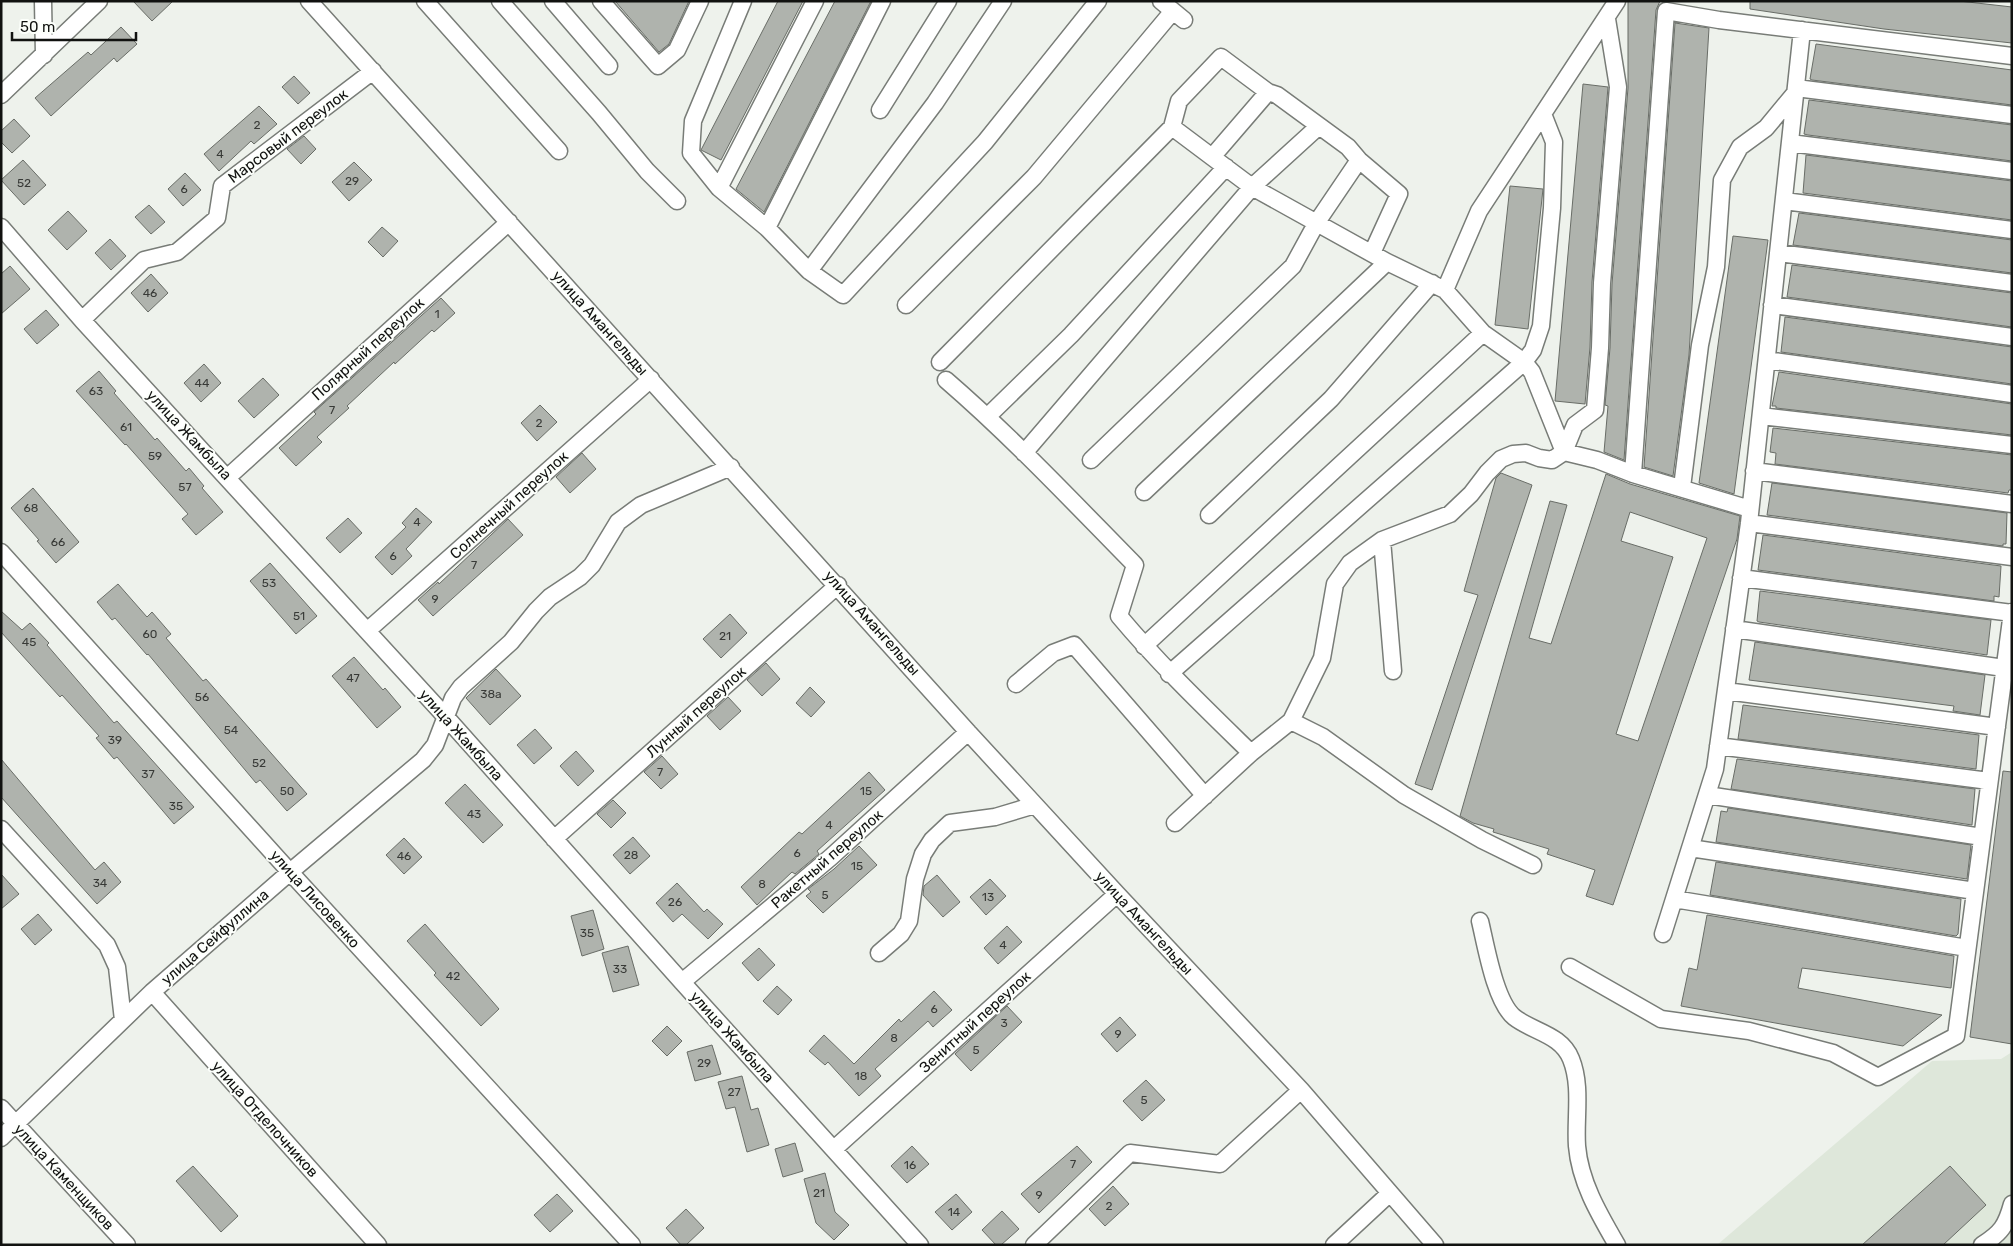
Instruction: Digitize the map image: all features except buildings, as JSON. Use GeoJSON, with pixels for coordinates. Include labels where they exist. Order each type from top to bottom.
{"type":"FeatureCollection","features":[{"type":"Feature","properties":{"kind":"street"},"geometry":{"type":"LineString","coordinates":[[43,1],[44,55]]}},
{"type":"Feature","properties":{"kind":"street"},"geometry":{"type":"LineString","coordinates":[[1,95],[99,1]]}},
{"type":"Feature","properties":{"kind":"street","name":"улица Амангельды"},"geometry":{"type":"LineString","coordinates":[[309,1],[838,585],[968,732],[1301,1090],[1435,1245]]}},
{"type":"Feature","properties":{"kind":"street"},"geometry":{"type":"LineString","coordinates":[[425,1],[559,151]]}},
{"type":"Feature","properties":{"kind":"street"},"geometry":{"type":"LineString","coordinates":[[500,1],[599,113],[647,171],[677,201]]}},
{"type":"Feature","properties":{"kind":"street"},"geometry":{"type":"LineString","coordinates":[[553,1],[609,66]]}},
{"type":"Feature","properties":{"kind":"street"},"geometry":{"type":"LineString","coordinates":[[601,1],[658,66],[677,50],[700,1]]}},
{"type":"Feature","properties":{"kind":"street"},"geometry":{"type":"LineString","coordinates":[[743,1],[693,121],[691,153],[719,188],[767,228],[809,271],[843,295],[986,142],[1098,1]]}},
{"type":"Feature","properties":{"kind":"street"},"geometry":{"type":"LineString","coordinates":[[719,188],[815,1]]}},
{"type":"Feature","properties":{"kind":"street"},"geometry":{"type":"LineString","coordinates":[[767,228],[882,1]]}},
{"type":"Feature","properties":{"kind":"street"},"geometry":{"type":"LineString","coordinates":[[880,110],[948,1]]}},
{"type":"Feature","properties":{"kind":"street"},"geometry":{"type":"LineString","coordinates":[[809,271],[935,103],[1003,1]]}},
{"type":"Feature","properties":{"kind":"street"},"geometry":{"type":"LineString","coordinates":[[1209,515],[1331,398],[1439,286],[1479,211],[1607,19],[1617,1]]}},
{"type":"Feature","properties":{"kind":"street"},"geometry":{"type":"LineString","coordinates":[[906,305],[1034,178],[1173,11]]}},
{"type":"Feature","properties":{"kind":"street"},"geometry":{"type":"LineString","coordinates":[[1633,474],[1666,11],[1719,20],[2012,56]]}},
{"type":"Feature","properties":{"kind":"street"},"geometry":{"type":"LineString","coordinates":[[1175,822],[1251,753],[1291,721],[1322,658],[1336,584],[1350,563],[1382,540],[1450,514],[1471,494],[1487,473],[1501,459],[1513,454],[1526,452],[1539,458],[1552,460],[1564,452],[1575,425],[1594,410],[1618,87],[1607,19]]}},
{"type":"Feature","properties":{"kind":"street"},"geometry":{"type":"LineString","coordinates":[[1663,934],[1715,768],[1750,516],[1802,30]]}},
{"type":"Feature","properties":{"kind":"street"},"geometry":{"type":"LineString","coordinates":[[940,362],[1172,127],[1180,101],[1221,57],[1348,147],[1359,160],[1399,194],[1372,253]]}},
{"type":"Feature","properties":{"kind":"street","name":"Марсовый переулок"},"geometry":{"type":"LineString","coordinates":[[82,320],[144,260],[177,252],[217,218],[222,186],[373,71]]}},
{"type":"Feature","properties":{"kind":"street"},"geometry":{"type":"LineString","coordinates":[[1796,90],[2012,114]]}},
{"type":"Feature","properties":{"kind":"street"},"geometry":{"type":"LineString","coordinates":[[1682,488],[1700,345],[1716,268],[1722,180],[1740,147],[1766,128],[1796,90]]}},
{"type":"Feature","properties":{"kind":"street"},"geometry":{"type":"LineString","coordinates":[[1212,156],[1268,92]]}},
{"type":"Feature","properties":{"kind":"street"},"geometry":{"type":"LineString","coordinates":[[1169,674],[1524,362],[1533,350],[1541,326],[1552,208],[1554,142],[1543,114]]}},
{"type":"Feature","properties":{"kind":"street"},"geometry":{"type":"LineString","coordinates":[[1024,452],[1252,187],[1319,126]]}},
{"type":"Feature","properties":{"kind":"street"},"geometry":{"type":"LineString","coordinates":[[1172,127],[1252,187],[1388,262],[1439,286],[1483,333],[1524,362],[1532,372],[1564,452]]}},
{"type":"Feature","properties":{"kind":"street"},"geometry":{"type":"LineString","coordinates":[[1790,143],[2012,171]]}},
{"type":"Feature","properties":{"kind":"street"},"geometry":{"type":"LineString","coordinates":[[1091,460],[1293,266],[1316,222],[1359,160]]}},
{"type":"Feature","properties":{"kind":"street"},"geometry":{"type":"LineString","coordinates":[[988,416],[1071,335],[1226,167]]}},
{"type":"Feature","properties":{"kind":"street"},"geometry":{"type":"LineString","coordinates":[[1784,201],[2012,230]]}},
{"type":"Feature","properties":{"kind":"street","name":"Полярный переулок"},"geometry":{"type":"LineString","coordinates":[[228,477],[509,222]]}},
{"type":"Feature","properties":{"kind":"street","name":"улица Жамбыла"},"geometry":{"type":"LineString","coordinates":[[1,227],[82,320],[228,477],[920,1245]]}},
{"type":"Feature","properties":{"kind":"street"},"geometry":{"type":"LineString","coordinates":[[1778,254],[2012,283]]}},
{"type":"Feature","properties":{"kind":"street"},"geometry":{"type":"LineString","coordinates":[[1144,492],[1388,262]]}},
{"type":"Feature","properties":{"kind":"street"},"geometry":{"type":"LineString","coordinates":[[1772,306],[2012,337]]}},
{"type":"Feature","properties":{"kind":"street"},"geometry":{"type":"LineString","coordinates":[[1144,646],[1483,333]]}},
{"type":"Feature","properties":{"kind":"street"},"geometry":{"type":"LineString","coordinates":[[1766,360],[2012,394]]}},
{"type":"Feature","properties":{"kind":"street","name":"Солнечный переулок"},"geometry":{"type":"LineString","coordinates":[[367,632],[651,379]]}},
{"type":"Feature","properties":{"kind":"street"},"geometry":{"type":"LineString","coordinates":[[946,380],[988,416],[997,428],[1024,452],[1135,564],[1119,616],[1144,646],[1151,650],[1169,674],[1251,753]]}},
{"type":"Feature","properties":{"kind":"street"},"geometry":{"type":"LineString","coordinates":[[1760,416],[2012,445]]}},
{"type":"Feature","properties":{"kind":"street"},"geometry":{"type":"LineString","coordinates":[[1564,452],[1597,460],[1633,474],[1682,488],[1750,516],[2012,557]]}},
{"type":"Feature","properties":{"kind":"street","name":"улица Сейфуллина"},"geometry":{"type":"LineString","coordinates":[[1,1138],[152,992],[423,760],[435,745],[444,716],[461,687],[511,642],[550,597],[580,577],[592,564],[618,522],[641,504],[730,467]]}},
{"type":"Feature","properties":{"kind":"street"},"geometry":{"type":"LineString","coordinates":[[1754,472],[2012,504]]}},
{"type":"Feature","properties":{"kind":"street"},"geometry":{"type":"LineString","coordinates":[[1382,540],[1394,671]]}},
{"type":"Feature","properties":{"kind":"street","name":"улица Лисовенко"},"geometry":{"type":"LineString","coordinates":[[1,552],[290,872],[632,1245]]}},
{"type":"Feature","properties":{"kind":"street"},"geometry":{"type":"LineString","coordinates":[[1570,967],[1661,1018],[1749,1031],[1833,1053],[1878,1077],[1956,1036],[2012,612],[1741,578]]}},
{"type":"Feature","properties":{"kind":"street","name":"Лунный переулок"},"geometry":{"type":"LineString","coordinates":[[554,839],[838,585]]}},
{"type":"Feature","properties":{"kind":"street"},"geometry":{"type":"LineString","coordinates":[[1734,629],[2004,668]]}},
{"type":"Feature","properties":{"kind":"street"},"geometry":{"type":"LineString","coordinates":[[1016,684],[1053,653],[1074,645],[1205,796]]}},
{"type":"Feature","properties":{"kind":"street"},"geometry":{"type":"LineString","coordinates":[[1726,691],[1996,727]]}},
{"type":"Feature","properties":{"kind":"street"},"geometry":{"type":"LineString","coordinates":[[1291,721],[1323,737],[1412,800],[1482,840],[1533,865]]}},
{"type":"Feature","properties":{"kind":"street","name":"Ракетный переулок"},"geometry":{"type":"LineString","coordinates":[[682,982],[831,857],[968,732]]}},
{"type":"Feature","properties":{"kind":"street"},"geometry":{"type":"LineString","coordinates":[[1718,746],[1989,781]]}},
{"type":"Feature","properties":{"kind":"street"},"geometry":{"type":"LineString","coordinates":[[1707,795],[1982,837]]}},
{"type":"Feature","properties":{"kind":"street"},"geometry":{"type":"LineString","coordinates":[[880,953],[901,934],[909,921],[915,879],[923,854],[932,840],[950,823],[994,817],[1035,805]]}},
{"type":"Feature","properties":{"kind":"street"},"geometry":{"type":"LineString","coordinates":[[1,829],[107,945],[117,966],[123,1020]]}},
{"type":"Feature","properties":{"kind":"street"},"geometry":{"type":"LineString","coordinates":[[1690,848],[1975,890]]}},
{"type":"Feature","properties":{"kind":"street","name":"Зенитный переулок"},"geometry":{"type":"LineString","coordinates":[[834,1149],[1117,894]]}},
{"type":"Feature","properties":{"kind":"street"},"geometry":{"type":"LineString","coordinates":[[1674,899],[1967,948]]}},
{"type":"Feature","properties":{"kind":"street"},"geometry":{"type":"LineString","coordinates":[[1480,921],[1500,997],[1514,1017],[1556,1040],[1570,1056],[1576,1073],[1578,1148],[1587,1188],[1616,1245]]}},
{"type":"Feature","properties":{"kind":"street","name":"улица Отделочников"},"geometry":{"type":"LineString","coordinates":[[152,992],[378,1245]]}},
{"type":"Feature","properties":{"kind":"street"},"geometry":{"type":"LineString","coordinates":[[1034,1245],[1130,1153],[1220,1164],[1301,1090]]}},
{"type":"Feature","properties":{"kind":"street","name":"улица Каменщиков"},"geometry":{"type":"LineString","coordinates":[[1,1108],[127,1245]]}},
{"type":"Feature","properties":{"kind":"street"},"geometry":{"type":"LineString","coordinates":[[1334,1245],[1389,1194]]}},
{"type":"Feature","properties":{"kind":"street"},"geometry":{"type":"LineString","coordinates":[[1982,1245],[1996,1236],[2007,1222],[2012,1204]]}},
{"type":"Feature","properties":{"kind":"shaded area"},"geometry":{"type":"Polygon","coordinates":[[[2012,1052],[2012,1245],[1717,1245],[1932,1061],[2001,1059],[2012,1052]]]}}]}
